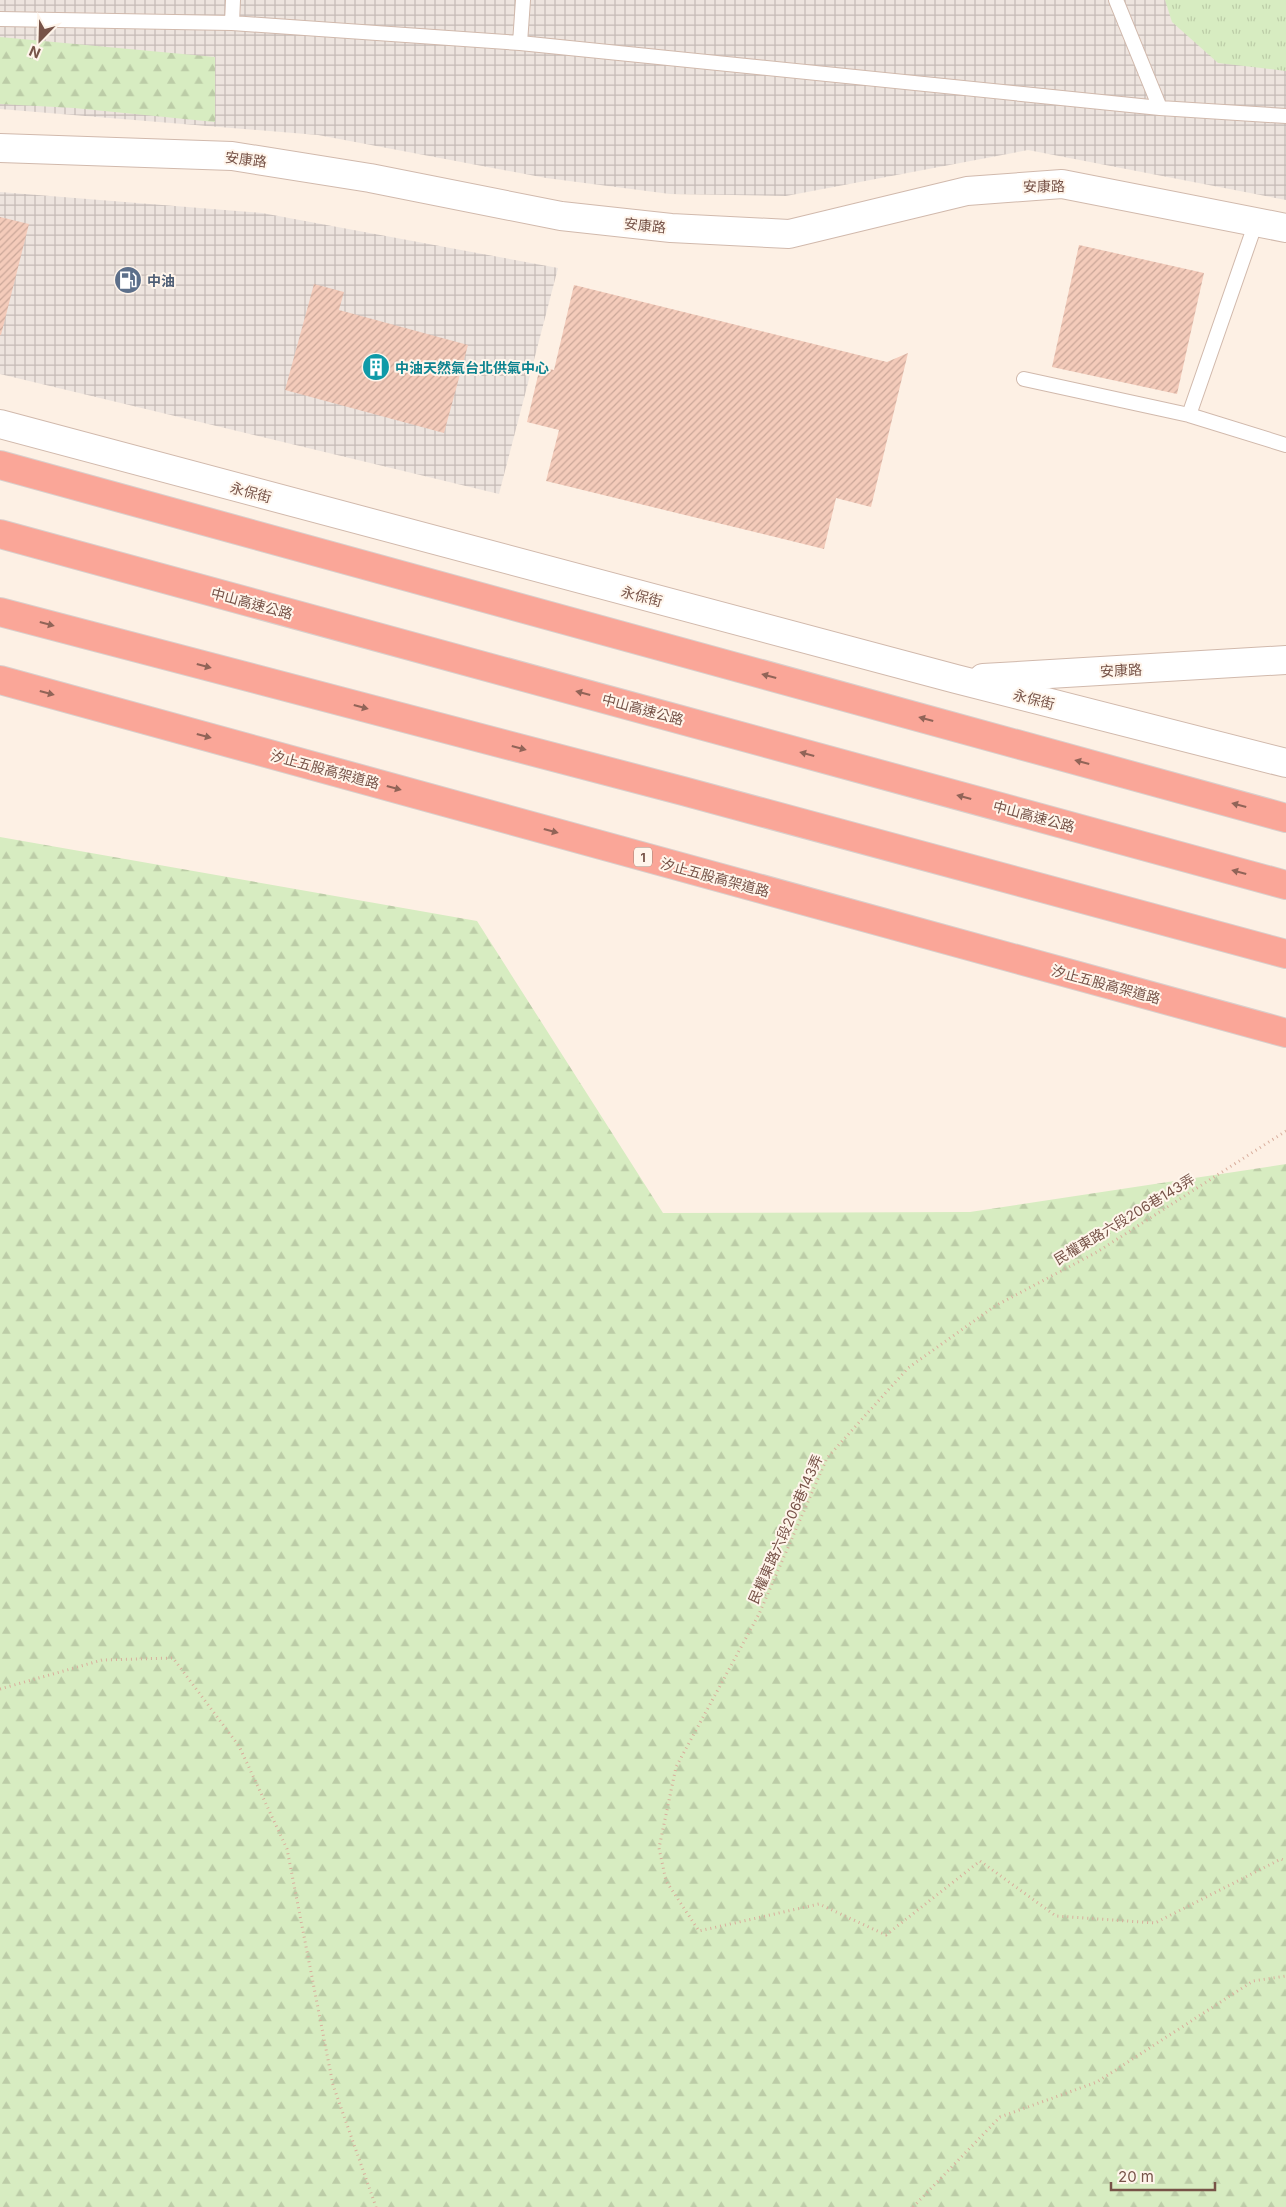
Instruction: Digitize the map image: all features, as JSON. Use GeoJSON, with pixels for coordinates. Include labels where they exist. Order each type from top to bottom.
{"type":"FeatureCollection","features":[{"type":"Feature","properties":{"kind":"highway"},"geometry":{"type":"LineString","coordinates":[[0,465],[1286,818]]}},
{"type":"Feature","properties":{"kind":"highway","name":"中山高速公路"},"geometry":{"type":"LineString","coordinates":[[0,534],[1286,885]]}},
{"type":"Feature","properties":{"kind":"highway"},"geometry":{"type":"LineString","coordinates":[[0,612],[683,791],[1286,954]]}},
{"type":"Feature","properties":{"kind":"highway","name":"汐止五股高架道路"},"geometry":{"type":"LineString","coordinates":[[0,680],[1286,1033]]}},
{"type":"Feature","properties":{"kind":"street","name":"安康路"},"geometry":{"type":"LineString","coordinates":[[0,148],[232,156],[370,178],[561,216],[671,228],[789,234],[967,191],[1062,184],[1286,228]]}},
{"type":"Feature","properties":{"kind":"street","name":"永保街"},"geometry":{"type":"LineString","coordinates":[[0,424],[956,679],[1286,763]]}},
{"type":"Feature","properties":{"kind":"street","name":"安康路"},"geometry":{"type":"LineString","coordinates":[[956,679],[1286,660]]}},
{"type":"Feature","properties":{"kind":"lane"},"geometry":{"type":"LineString","coordinates":[[232,23],[233,0]]}},
{"type":"Feature","properties":{"kind":"lane"},"geometry":{"type":"LineString","coordinates":[[520,43],[523,0]]}},
{"type":"Feature","properties":{"kind":"lane"},"geometry":{"type":"LineString","coordinates":[[1116,0],[1160,108]]}},
{"type":"Feature","properties":{"kind":"lane"},"geometry":{"type":"LineString","coordinates":[[0,19],[232,23],[520,43],[1160,108],[1286,116]]}},
{"type":"Feature","properties":{"kind":"lane"},"geometry":{"type":"LineString","coordinates":[[1190,416],[1256,222]]}},
{"type":"Feature","properties":{"kind":"lane"},"geometry":{"type":"LineString","coordinates":[[1024,379],[1190,416],[1286,444]]}},
{"type":"Feature","properties":{"kind":"path","name":"民權東路六段206巷143弄"},"geometry":{"type":"LineString","coordinates":[[1286,1131],[1097,1252],[995,1306],[955,1334],[908,1368],[828,1458],[759,1614],[676,1767],[659,1848],[666,1881],[699,1930],[819,1904],[886,1935],[980,1862],[1056,1916],[1155,1923],[1281,1859],[1286,1861]]}},
{"type":"Feature","properties":{"kind":"path"},"geometry":{"type":"LineString","coordinates":[[0,1689],[102,1660],[173,1658],[239,1746],[287,1849],[333,2085],[376,2207]]}},
{"type":"Feature","properties":{"kind":"path"},"geometry":{"type":"LineString","coordinates":[[913,2207],[1000,2117],[1097,2082],[1253,1981],[1286,1976]]}},
{"type":"Feature","properties":{"kind":"shaded area"},"geometry":{"type":"Polygon","coordinates":[[[0,0],[1286,0],[1286,200],[1028,150],[786,196],[670,194],[546,178],[318,135],[0,109],[0,0]]]}},
{"type":"Feature","properties":{"kind":"shaded area"},"geometry":{"type":"Polygon","coordinates":[[[0,192],[262,213],[558,268],[499,494],[0,374],[0,192]]]}},
{"type":"Feature","properties":{"kind":"green space"},"geometry":{"type":"Polygon","coordinates":[[[1165,0],[1286,0],[1286,71],[1218,63],[1172,22],[1165,0]]]}},
{"type":"Feature","properties":{"kind":"green space"},"geometry":{"type":"Polygon","coordinates":[[[0,37],[215,57],[215,122],[74,108],[0,104],[0,37]]]}},
{"type":"Feature","properties":{"kind":"green space"},"geometry":{"type":"Polygon","coordinates":[[[0,837],[477,921],[663,1213],[970,1212],[1286,1164],[1286,2207],[0,2207],[0,837]]]}},
{"type":"Feature","properties":{"kind":"building"},"geometry":{"type":"Polygon","coordinates":[[[0,217],[29,224],[1,335],[0,335],[0,217]]]}},
{"type":"Feature","properties":{"kind":"building"},"geometry":{"type":"Polygon","coordinates":[[[1079,245],[1204,273],[1177,394],[1052,367],[1079,245]]]}},
{"type":"Feature","properties":{"kind":"building","name":"中油天然氣台北供氣中心"},"geometry":{"type":"Polygon","coordinates":[[[314,284],[344,292],[339,310],[468,345],[444,433],[285,390],[314,284]]]}},
{"type":"Feature","properties":{"kind":"building"},"geometry":{"type":"Polygon","coordinates":[[[574,285],[887,362],[908,353],[871,507],[836,498],[824,549],[546,481],[559,430],[527,422],[540,367],[554,370],[574,285]]]}},
{"type":"Feature","properties":{"kind":"place","name":"中油"},"geometry":{"type":"Point","coordinates":[128,280]}},
{"type":"Feature","properties":{"kind":"place","name":"中油天然氣台北供氣中心"},"geometry":{"type":"Point","coordinates":[376,367]}}]}
